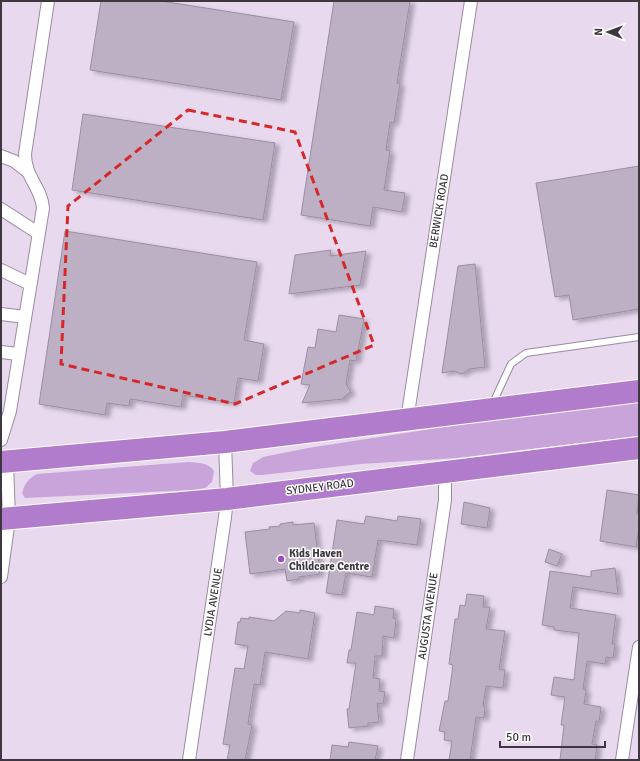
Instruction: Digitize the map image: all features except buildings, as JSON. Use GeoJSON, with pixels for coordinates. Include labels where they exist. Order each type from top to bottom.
{"type":"FeatureCollection","features":[{"type":"Feature","properties":{"kind":"highway"},"geometry":{"type":"LineString","coordinates":[[4,462],[225,442],[639,391]]}},
{"type":"Feature","properties":{"kind":"highway","name":"SYDNEY ROAD"},"geometry":{"type":"LineString","coordinates":[[5,519],[227,499],[639,448]]}},
{"type":"Feature","properties":{"kind":"street"},"geometry":{"type":"LineString","coordinates":[[27,171],[26,142],[48,1]]}},
{"type":"Feature","properties":{"kind":"street","name":"BERWICK ROAD"},"geometry":{"type":"LineString","coordinates":[[407,420],[471,1]]}},
{"type":"Feature","properties":{"kind":"street"},"geometry":{"type":"LineString","coordinates":[[1,156],[14,161],[27,171],[41,196],[42,203],[14,387],[5,411],[1,440]]}},
{"type":"Feature","properties":{"kind":"street"},"geometry":{"type":"LineString","coordinates":[[1,209],[38,233]]}},
{"type":"Feature","properties":{"kind":"street"},"geometry":{"type":"LineString","coordinates":[[1,270],[30,284]]}},
{"type":"Feature","properties":{"kind":"street"},"geometry":{"type":"LineString","coordinates":[[1,314],[25,317]]}},
{"type":"Feature","properties":{"kind":"street"},"geometry":{"type":"LineString","coordinates":[[1,352],[18,354]]}},
{"type":"Feature","properties":{"kind":"street"},"geometry":{"type":"LineString","coordinates":[[1,387],[14,387]]}},
{"type":"Feature","properties":{"kind":"street","name":"LYDIA AVENUE"},"geometry":{"type":"LineString","coordinates":[[189,760],[227,499],[225,442]]}},
{"type":"Feature","properties":{"kind":"street"},"geometry":{"type":"LineString","coordinates":[[1,577],[5,519],[4,462]]}},
{"type":"Feature","properties":{"kind":"street","name":"AUGUSTA AVENUE"},"geometry":{"type":"LineString","coordinates":[[407,760],[445,500],[445,484],[442,472]]}},
{"type":"Feature","properties":{"kind":"street"},"geometry":{"type":"LineString","coordinates":[[622,760],[639,647]]}},
{"type":"Feature","properties":{"kind":"lane"},"geometry":{"type":"LineString","coordinates":[[490,410],[511,364],[526,353],[639,337]]}},
{"type":"Feature","properties":{"kind":"highlighted area"},"geometry":{"type":"Polygon","coordinates":[[[188,110],[295,132],[374,345],[235,404],[61,364],[68,206],[188,110]]]}},
{"type":"Feature","properties":{"kind":"shaded area"},"geometry":{"type":"Polygon","coordinates":[[[639,402],[639,436],[457,458],[361,464],[262,475],[256,475],[250,471],[253,463],[263,457],[308,448],[489,420],[639,402]]]}},
{"type":"Feature","properties":{"kind":"shaded area"},"geometry":{"type":"Polygon","coordinates":[[[188,462],[202,464],[212,468],[214,471],[212,482],[205,488],[193,490],[25,498],[22,493],[27,482],[37,474],[188,462]]]}},
{"type":"Feature","properties":{"kind":"place","name":"Kids Haven Childcare Centre"},"geometry":{"type":"Point","coordinates":[281,559]}}]}
